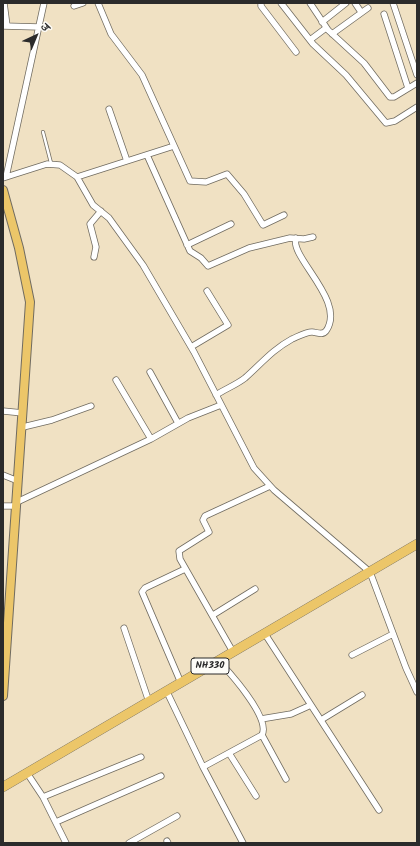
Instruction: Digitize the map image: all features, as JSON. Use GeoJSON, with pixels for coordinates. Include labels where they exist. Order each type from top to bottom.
{"type":"FeatureCollection","features":[{"type":"Feature","properties":{"kind":"highway","name":"NH330"},"geometry":{"type":"LineString","coordinates":[[3,787],[417,544]]}},
{"type":"Feature","properties":{"kind":"main road"},"geometry":{"type":"LineString","coordinates":[[3,190],[19,248],[30,302],[17,504],[6,609],[3,696]]}},
{"type":"Feature","properties":{"kind":"street"},"geometry":{"type":"LineString","coordinates":[[4,3],[5,26],[39,27]]}},
{"type":"Feature","properties":{"kind":"street"},"geometry":{"type":"LineString","coordinates":[[44,3],[4,177],[51,164],[60,165],[77,177],[93,205],[117,228],[143,265],[191,347],[254,468],[270,486],[370,572],[417,692]]}},
{"type":"Feature","properties":{"kind":"street"},"geometry":{"type":"LineString","coordinates":[[74,6],[83,3]]}},
{"type":"Feature","properties":{"kind":"street"},"geometry":{"type":"LineString","coordinates":[[98,3],[111,34],[142,75],[179,158],[192,182],[206,182],[227,174],[244,194],[263,225],[284,215]]}},
{"type":"Feature","properties":{"kind":"street"},"geometry":{"type":"LineString","coordinates":[[261,3],[261,6],[296,52]]}},
{"type":"Feature","properties":{"kind":"street"},"geometry":{"type":"LineString","coordinates":[[281,3],[310,40],[346,75],[386,122],[390,123],[395,121],[417,107]]}},
{"type":"Feature","properties":{"kind":"street"},"geometry":{"type":"LineString","coordinates":[[310,3],[324,25],[364,63],[390,97],[394,97],[417,83]]}},
{"type":"Feature","properties":{"kind":"street"},"geometry":{"type":"LineString","coordinates":[[310,40],[346,3]]}},
{"type":"Feature","properties":{"kind":"street"},"geometry":{"type":"LineString","coordinates":[[355,3],[361,12]]}},
{"type":"Feature","properties":{"kind":"street"},"geometry":{"type":"LineString","coordinates":[[393,3],[417,75]]}},
{"type":"Feature","properties":{"kind":"street"},"geometry":{"type":"LineString","coordinates":[[332,34],[368,8]]}},
{"type":"Feature","properties":{"kind":"street"},"geometry":{"type":"LineString","coordinates":[[384,14],[408,88]]}},
{"type":"Feature","properties":{"kind":"street"},"geometry":{"type":"LineString","coordinates":[[109,109],[127,161]]}},
{"type":"Feature","properties":{"kind":"street"},"geometry":{"type":"LineString","coordinates":[[77,177],[174,146]]}},
{"type":"Feature","properties":{"kind":"street"},"geometry":{"type":"LineString","coordinates":[[147,155],[187,245],[192,253],[199,256],[208,266],[249,248],[296,238],[304,239],[313,237]]}},
{"type":"Feature","properties":{"kind":"street"},"geometry":{"type":"LineString","coordinates":[[94,257],[96,247],[90,224],[101,212]]}},
{"type":"Feature","properties":{"kind":"street"},"geometry":{"type":"LineString","coordinates":[[187,245],[231,224]]}},
{"type":"Feature","properties":{"kind":"street"},"geometry":{"type":"LineString","coordinates":[[216,395],[243,379],[279,346],[308,333],[321,334],[326,330],[331,315],[319,283],[306,265],[295,245],[296,238]]}},
{"type":"Feature","properties":{"kind":"street"},"geometry":{"type":"LineString","coordinates":[[191,347],[228,325],[207,291]]}},
{"type":"Feature","properties":{"kind":"street"},"geometry":{"type":"LineString","coordinates":[[150,372],[178,423]]}},
{"type":"Feature","properties":{"kind":"street"},"geometry":{"type":"LineString","coordinates":[[116,380],[151,439]]}},
{"type":"Feature","properties":{"kind":"street"},"geometry":{"type":"LineString","coordinates":[[22,428],[52,420],[91,406]]}},
{"type":"Feature","properties":{"kind":"street"},"geometry":{"type":"LineString","coordinates":[[3,506],[17,504],[151,439],[178,423],[221,406]]}},
{"type":"Feature","properties":{"kind":"street"},"geometry":{"type":"LineString","coordinates":[[3,411],[24,413]]}},
{"type":"Feature","properties":{"kind":"street"},"geometry":{"type":"LineString","coordinates":[[3,476],[18,480]]}},
{"type":"Feature","properties":{"kind":"street"},"geometry":{"type":"LineString","coordinates":[[233,652],[213,614],[180,559],[179,551],[209,532],[203,517],[270,486]]}},
{"type":"Feature","properties":{"kind":"street"},"geometry":{"type":"LineString","coordinates":[[181,683],[142,592],[145,588],[185,568]]}},
{"type":"Feature","properties":{"kind":"street"},"geometry":{"type":"LineString","coordinates":[[213,614],[255,589]]}},
{"type":"Feature","properties":{"kind":"street"},"geometry":{"type":"LineString","coordinates":[[124,628],[149,702]]}},
{"type":"Feature","properties":{"kind":"street"},"geometry":{"type":"LineString","coordinates":[[264,634],[379,810]]}},
{"type":"Feature","properties":{"kind":"street"},"geometry":{"type":"LineString","coordinates":[[352,655],[393,634]]}},
{"type":"Feature","properties":{"kind":"street"},"geometry":{"type":"LineString","coordinates":[[219,660],[247,694],[261,719],[264,728],[262,735],[286,779]]}},
{"type":"Feature","properties":{"kind":"street"},"geometry":{"type":"LineString","coordinates":[[167,692],[203,767],[243,843]]}},
{"type":"Feature","properties":{"kind":"street"},"geometry":{"type":"LineString","coordinates":[[321,720],[362,695]]}},
{"type":"Feature","properties":{"kind":"street"},"geometry":{"type":"LineString","coordinates":[[261,719],[291,714],[311,705]]}},
{"type":"Feature","properties":{"kind":"street"},"geometry":{"type":"LineString","coordinates":[[203,767],[262,735]]}},
{"type":"Feature","properties":{"kind":"street"},"geometry":{"type":"LineString","coordinates":[[229,753],[256,796]]}},
{"type":"Feature","properties":{"kind":"street"},"geometry":{"type":"LineString","coordinates":[[43,797],[140,757]]}},
{"type":"Feature","properties":{"kind":"street"},"geometry":{"type":"LineString","coordinates":[[27,773],[43,797],[66,843]]}},
{"type":"Feature","properties":{"kind":"street"},"geometry":{"type":"LineString","coordinates":[[56,822],[160,776]]}},
{"type":"Feature","properties":{"kind":"street"},"geometry":{"type":"LineString","coordinates":[[129,843],[177,816]]}},
{"type":"Feature","properties":{"kind":"lane"},"geometry":{"type":"LineString","coordinates":[[43,132],[51,164]]}}]}
